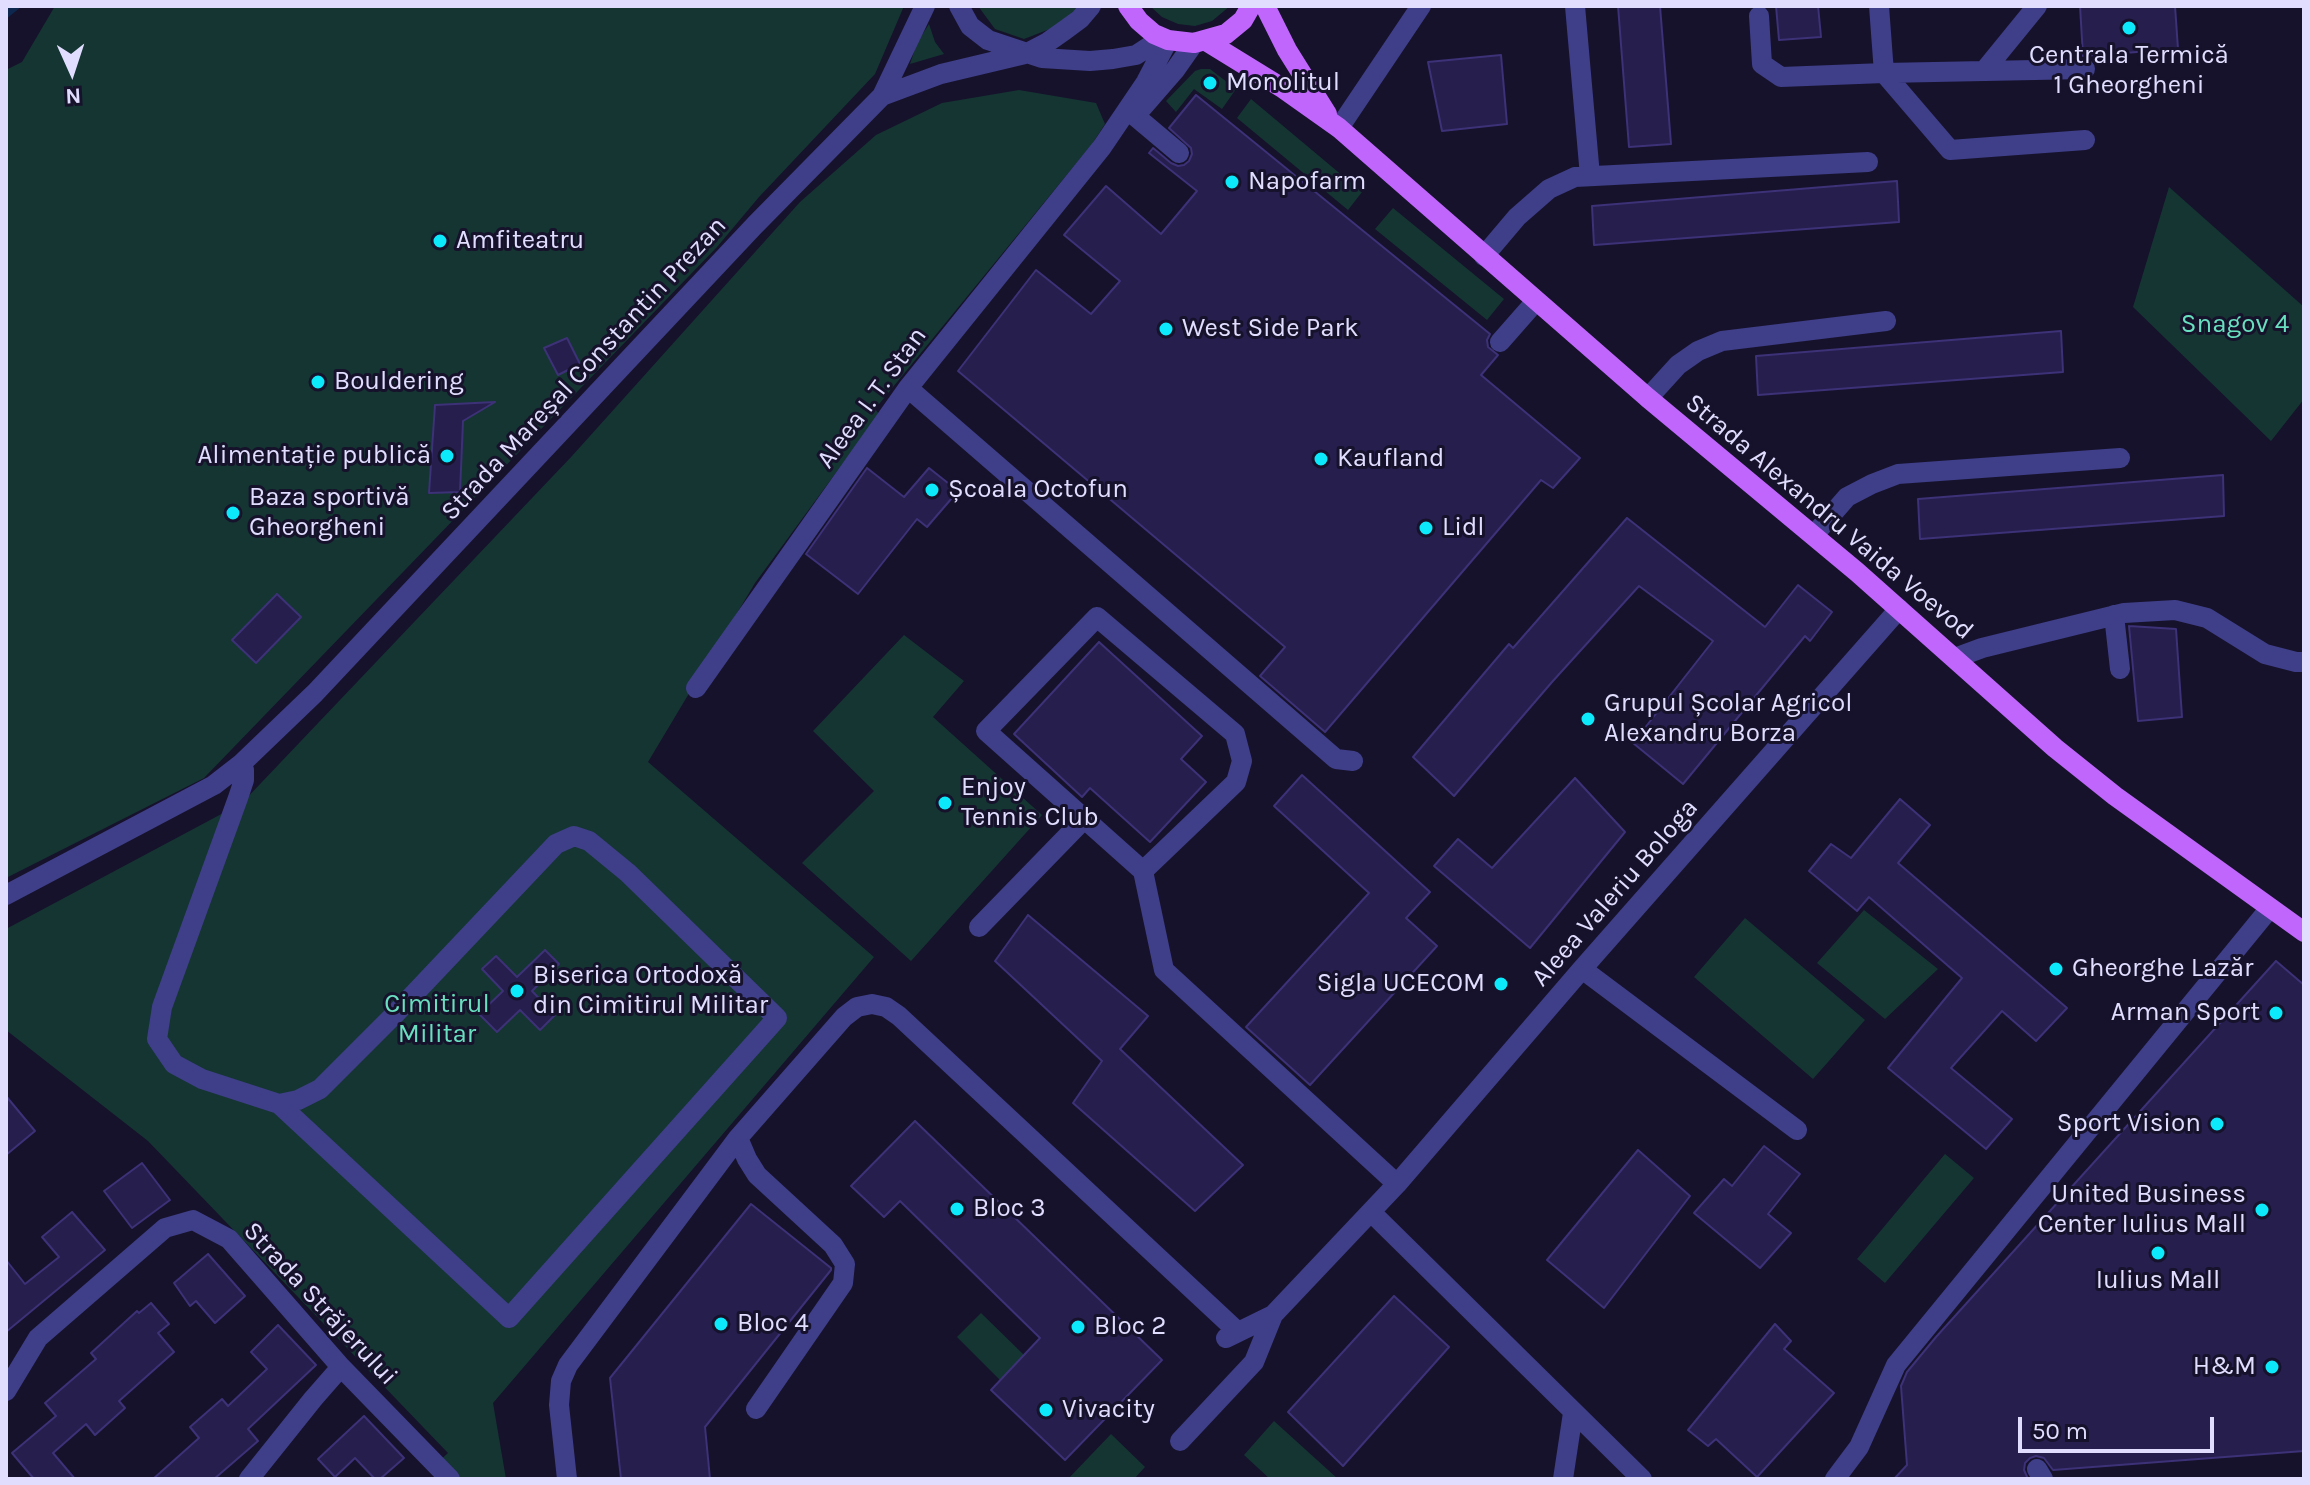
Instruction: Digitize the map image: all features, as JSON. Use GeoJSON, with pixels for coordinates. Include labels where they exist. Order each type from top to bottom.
{"type":"FeatureCollection","features":[{"type":"Feature","properties":{"kind":"main road"},"geometry":{"type":"LineString","coordinates":[[1128,6],[1139,21],[1165,39],[1200,42],[1226,34],[1251,6]]}},
{"type":"Feature","properties":{"kind":"main road","name":"Strada Alexandru Vaida Voevod"},"geometry":{"type":"LineString","coordinates":[[1265,6],[1287,50],[1336,126]]}},
{"type":"Feature","properties":{"kind":"main road","name":"Strada Alexandru Vaida Voevod"},"geometry":{"type":"LineString","coordinates":[[1200,42],[1294,95],[1336,126],[1648,398],[1814,535],[2055,748],[2115,796],[2304,932]]}},
{"type":"Feature","properties":{"kind":"street"},"geometry":{"type":"LineString","coordinates":[[882,96],[925,6]]}},
{"type":"Feature","properties":{"kind":"street"},"geometry":{"type":"LineString","coordinates":[[959,6],[970,26],[988,40],[1025,54]]}},
{"type":"Feature","properties":{"kind":"street","name":"Strada Mareșal Constantin Prezan"},"geometry":{"type":"LineString","coordinates":[[6,895],[214,785],[241,764],[315,693],[755,225],[882,96],[941,74],[1025,54],[1065,30],[1091,6]]}},
{"type":"Feature","properties":{"kind":"street"},"geometry":{"type":"LineString","coordinates":[[1336,126],[1421,6]]}},
{"type":"Feature","properties":{"kind":"street"},"geometry":{"type":"LineString","coordinates":[[1575,6],[1590,176]]}},
{"type":"Feature","properties":{"kind":"street"},"geometry":{"type":"LineString","coordinates":[[1879,6],[1884,73],[1950,150],[2085,140]]}},
{"type":"Feature","properties":{"kind":"street"},"geometry":{"type":"LineString","coordinates":[[1984,71],[2037,6]]}},
{"type":"Feature","properties":{"kind":"street"},"geometry":{"type":"LineString","coordinates":[[1759,16],[1762,64],[1781,77],[2085,69]]}},
{"type":"Feature","properties":{"kind":"street","name":"Strada Mareșal Constantin Prezan"},"geometry":{"type":"LineString","coordinates":[[1025,54],[1064,60],[1113,59],[1136,55],[1165,39]]}},
{"type":"Feature","properties":{"kind":"street","name":"Aleea I. T. Stan"},"geometry":{"type":"LineString","coordinates":[[696,688],[906,391],[1102,147],[1146,82],[1165,39]]}},
{"type":"Feature","properties":{"kind":"street","name":"Aleea I. T. Stan"},"geometry":{"type":"LineString","coordinates":[[1102,147],[1135,116],[1200,42]]}},
{"type":"Feature","properties":{"kind":"street"},"geometry":{"type":"LineString","coordinates":[[1135,116],[1179,153]]}},
{"type":"Feature","properties":{"kind":"street"},"geometry":{"type":"LineString","coordinates":[[1484,256],[1517,217],[1549,189],[1575,177],[1868,162]]}},
{"type":"Feature","properties":{"kind":"street"},"geometry":{"type":"LineString","coordinates":[[1500,342],[1536,301]]}},
{"type":"Feature","properties":{"kind":"street"},"geometry":{"type":"LineString","coordinates":[[1648,398],[1678,365],[1698,351],[1722,341],[1886,321]]}},
{"type":"Feature","properties":{"kind":"street"},"geometry":{"type":"LineString","coordinates":[[906,391],[1336,759],[1353,761]]}},
{"type":"Feature","properties":{"kind":"street"},"geometry":{"type":"LineString","coordinates":[[1814,535],[1847,497],[1898,474],[2120,458]]}},
{"type":"Feature","properties":{"kind":"street","name":"Aleea Valeriu Bologa"},"geometry":{"type":"LineString","coordinates":[[1273,1315],[1397,1184],[1899,609]]}},
{"type":"Feature","properties":{"kind":"street"},"geometry":{"type":"LineString","coordinates":[[1955,658],[1982,648],[2114,615],[2175,610],[2207,618],[2265,654],[2304,662]]}},
{"type":"Feature","properties":{"kind":"street"},"geometry":{"type":"LineString","coordinates":[[2114,615],[2120,669]]}},
{"type":"Feature","properties":{"kind":"street"},"geometry":{"type":"LineString","coordinates":[[1143,871],[1236,782],[1242,761],[1235,734],[1097,617],[986,731],[1143,871],[1164,970],[1397,1184]]}},
{"type":"Feature","properties":{"kind":"street"},"geometry":{"type":"LineString","coordinates":[[241,764],[244,780],[162,1007],[157,1039],[174,1064],[202,1079],[279,1104],[509,1318],[777,1018],[628,873],[589,841],[574,836],[556,844],[320,1089],[298,1100],[279,1104]]}},
{"type":"Feature","properties":{"kind":"street"},"geometry":{"type":"LineString","coordinates":[[979,927],[1085,818]]}},
{"type":"Feature","properties":{"kind":"street"},"geometry":{"type":"LineString","coordinates":[[1835,1479],[1859,1447],[1896,1365],[2270,908]]}},
{"type":"Feature","properties":{"kind":"street"},"geometry":{"type":"LineString","coordinates":[[1582,969],[1797,1130]]}},
{"type":"Feature","properties":{"kind":"street"},"geometry":{"type":"LineString","coordinates":[[567,1479],[559,1405],[561,1381],[568,1365],[738,1138],[844,1017],[857,1007],[872,1004],[886,1007],[899,1016],[1232,1335],[1273,1315]]}},
{"type":"Feature","properties":{"kind":"street"},"geometry":{"type":"LineString","coordinates":[[738,1138],[757,1175],[833,1245],[845,1264],[843,1283],[756,1409]]}},
{"type":"Feature","properties":{"kind":"street"},"geometry":{"type":"LineString","coordinates":[[1371,1212],[1642,1479]]}},
{"type":"Feature","properties":{"kind":"street","name":"Strada Străjerului"},"geometry":{"type":"LineString","coordinates":[[6,1391],[38,1338],[165,1228],[193,1220],[229,1239],[341,1367],[450,1479]]}},
{"type":"Feature","properties":{"kind":"street"},"geometry":{"type":"LineString","coordinates":[[1180,1441],[1254,1362],[1273,1315]]}},
{"type":"Feature","properties":{"kind":"street"},"geometry":{"type":"LineString","coordinates":[[249,1479],[341,1367]]}},
{"type":"Feature","properties":{"kind":"street"},"geometry":{"type":"LineString","coordinates":[[1563,1479],[1573,1413]]}},
{"type":"Feature","properties":{"kind":"green space","name":"Baza sportivă Gheorgheni"},"geometry":{"type":"Polygon","coordinates":[[[55,6],[904,6],[875,74],[759,197],[717,247],[204,778],[6,878],[6,70],[22,62],[55,6]]]}},
{"type":"Feature","properties":{"kind":"green space"},"geometry":{"type":"Polygon","coordinates":[[[978,6],[1078,6],[1068,22],[1024,39],[995,29],[978,6]]]}},
{"type":"Feature","properties":{"kind":"green space"},"geometry":{"type":"Polygon","coordinates":[[[1150,6],[1230,6],[1212,21],[1195,26],[1178,24],[1162,17],[1150,6]]]}},
{"type":"Feature","properties":{"kind":"green space"},"geometry":{"type":"Polygon","coordinates":[[[929,24],[935,42],[944,54],[910,64],[917,43],[929,24]]]}},
{"type":"Feature","properties":{"kind":"green space"},"geometry":{"type":"Polygon","coordinates":[[[1210,69],[1236,89],[1222,109],[1194,89],[1176,112],[1166,101],[1195,71],[1210,69]]]}},
{"type":"Feature","properties":{"kind":"green space","name":"Cimitirul Militar"},"geometry":{"type":"Polygon","coordinates":[[[1019,90],[1096,103],[1105,124],[1092,144],[875,409],[879,414],[755,583],[648,762],[874,957],[493,1403],[506,1479],[450,1479],[436,1464],[448,1453],[148,1141],[6,1030],[6,929],[242,803],[572,456],[800,202],[876,135],[942,103],[1019,90]]]}},
{"type":"Feature","properties":{"kind":"green space"},"geometry":{"type":"Polygon","coordinates":[[[1251,99],[1362,192],[1348,210],[1237,118],[1251,99]]]}},
{"type":"Feature","properties":{"kind":"green space","name":"Snagov 4"},"geometry":{"type":"Polygon","coordinates":[[[2169,187],[2304,307],[2304,399],[2271,441],[2133,307],[2169,187]]]}},
{"type":"Feature","properties":{"kind":"green space"},"geometry":{"type":"Polygon","coordinates":[[[1393,208],[1504,299],[1487,320],[1375,229],[1393,208]]]}},
{"type":"Feature","properties":{"kind":"green space","name":"Enjoy Tennis Club"},"geometry":{"type":"Polygon","coordinates":[[[904,635],[964,681],[933,717],[1042,815],[911,961],[802,863],[874,791],[813,731],[904,635]]]}},
{"type":"Feature","properties":{"kind":"green space"},"geometry":{"type":"Polygon","coordinates":[[[1864,910],[1938,969],[1885,1019],[1817,963],[1864,910]]]}},
{"type":"Feature","properties":{"kind":"green space"},"geometry":{"type":"Polygon","coordinates":[[[1745,918],[1865,1020],[1813,1079],[1694,977],[1745,918]]]}},
{"type":"Feature","properties":{"kind":"green space"},"geometry":{"type":"Polygon","coordinates":[[[1945,1154],[1974,1178],[1885,1283],[1857,1259],[1945,1154]]]}},
{"type":"Feature","properties":{"kind":"green space","name":"Vivacity"},"geometry":{"type":"Polygon","coordinates":[[[981,1313],[1024,1355],[1000,1380],[957,1337],[981,1313]]]}},
{"type":"Feature","properties":{"kind":"green space"},"geometry":{"type":"Polygon","coordinates":[[[1274,1421],[1338,1479],[1270,1479],[1244,1455],[1274,1421]]]}},
{"type":"Feature","properties":{"kind":"green space","name":"Vivacity"},"geometry":{"type":"Polygon","coordinates":[[[1111,1434],[1145,1467],[1134,1479],[1068,1479],[1111,1434]]]}},
{"type":"Feature","properties":{"kind":"building"},"geometry":{"type":"Polygon","coordinates":[[[1618,6],[1660,6],[1671,144],[1629,147],[1618,6]]]}},
{"type":"Feature","properties":{"kind":"building"},"geometry":{"type":"Polygon","coordinates":[[[1776,6],[1818,6],[1821,37],[1779,40],[1776,6]]]}},
{"type":"Feature","properties":{"kind":"building","name":"Centrala Termică 1 Gheorgheni"},"geometry":{"type":"Polygon","coordinates":[[[2080,6],[2175,6],[2178,49],[2083,56],[2080,6]]]}},
{"type":"Feature","properties":{"kind":"building"},"geometry":{"type":"Polygon","coordinates":[[[1501,55],[1507,124],[1442,131],[1428,62],[1501,55]]]}},
{"type":"Feature","properties":{"kind":"building"},"geometry":{"type":"Polygon","coordinates":[[[1196,95],[1490,334],[1488,347],[1498,355],[1481,375],[1580,458],[1553,488],[1541,480],[1325,732],[1260,676],[1285,647],[958,371],[1036,270],[1091,314],[1120,281],[1064,235],[1106,186],[1161,234],[1197,191],[1149,153],[1153,148],[1178,166],[1189,161],[1191,148],[1169,128],[1196,95]]]}},
{"type":"Feature","properties":{"kind":"building"},"geometry":{"type":"Polygon","coordinates":[[[1897,181],[1899,222],[1594,245],[1592,206],[1897,181]]]}},
{"type":"Feature","properties":{"kind":"building"},"geometry":{"type":"Polygon","coordinates":[[[2061,331],[2063,372],[1758,395],[1756,356],[2061,331]]]}},
{"type":"Feature","properties":{"kind":"building"},"geometry":{"type":"Polygon","coordinates":[[[567,338],[580,364],[558,375],[544,348],[567,338]]]}},
{"type":"Feature","properties":{"kind":"building","name":"Alimentație publică"},"geometry":{"type":"Polygon","coordinates":[[[495,402],[463,421],[460,492],[429,493],[435,405],[495,402]]]}},
{"type":"Feature","properties":{"kind":"building"},"geometry":{"type":"Polygon","coordinates":[[[867,468],[904,497],[929,468],[958,491],[927,527],[917,519],[858,594],[806,554],[867,468]]]}},
{"type":"Feature","properties":{"kind":"building"},"geometry":{"type":"Polygon","coordinates":[[[2223,475],[2224,516],[1920,539],[1918,499],[2223,475]]]}},
{"type":"Feature","properties":{"kind":"building"},"geometry":{"type":"Polygon","coordinates":[[[1627,518],[1765,627],[1798,585],[1832,612],[1810,641],[1805,636],[1683,784],[1633,743],[1713,641],[1639,586],[1454,796],[1413,757],[1509,644],[1513,648],[1627,518]]]}},
{"type":"Feature","properties":{"kind":"building"},"geometry":{"type":"Polygon","coordinates":[[[277,594],[301,617],[256,663],[232,640],[277,594]]]}},
{"type":"Feature","properties":{"kind":"building"},"geometry":{"type":"Polygon","coordinates":[[[2129,626],[2176,629],[2182,717],[2138,721],[2129,626]]]}},
{"type":"Feature","properties":{"kind":"building"},"geometry":{"type":"Polygon","coordinates":[[[1099,642],[1202,736],[1181,759],[1206,782],[1150,842],[1090,788],[1082,797],[1014,734],[1099,642]]]}},
{"type":"Feature","properties":{"kind":"building"},"geometry":{"type":"Polygon","coordinates":[[[1302,775],[1430,892],[1406,918],[1437,946],[1310,1085],[1246,1027],[1369,893],[1274,806],[1302,775]]]}},
{"type":"Feature","properties":{"kind":"building"},"geometry":{"type":"Polygon","coordinates":[[[1575,778],[1625,832],[1530,948],[1434,866],[1458,839],[1492,868],[1575,778]]]}},
{"type":"Feature","properties":{"kind":"building"},"geometry":{"type":"Polygon","coordinates":[[[1900,799],[1930,825],[1898,863],[2067,1008],[2036,1041],[2002,1011],[1951,1068],[2012,1119],[1986,1149],[1888,1068],[1962,978],[1869,897],[1857,911],[1809,871],[1831,844],[1851,858],[1900,799]]]}},
{"type":"Feature","properties":{"kind":"building"},"geometry":{"type":"Polygon","coordinates":[[[1028,915],[1148,1016],[1120,1049],[1243,1165],[1195,1211],[1073,1103],[1102,1061],[995,961],[1028,915]]]}},
{"type":"Feature","properties":{"kind":"building","name":"Biserica Ortodoxă din Cimitirul Militar"},"geometry":{"type":"Polygon","coordinates":[[[545,950],[559,964],[532,991],[555,1015],[540,1030],[520,1010],[497,1032],[479,1014],[503,991],[482,969],[496,956],[517,977],[545,950]]]}},
{"type":"Feature","properties":{"kind":"building","name":"Iulius Mall"},"geometry":{"type":"Polygon","coordinates":[[[2276,961],[2304,985],[2304,1451],[2053,1470],[2044,1458],[2036,1456],[2025,1463],[2028,1479],[1894,1479],[1907,1465],[1901,1386],[1907,1372],[2276,961]]]}},
{"type":"Feature","properties":{"kind":"building"},"geometry":{"type":"Polygon","coordinates":[[[6,1096],[35,1131],[6,1155],[6,1096]]]}},
{"type":"Feature","properties":{"kind":"building"},"geometry":{"type":"Polygon","coordinates":[[[915,1121],[1162,1360],[1065,1460],[991,1390],[1040,1338],[900,1201],[884,1217],[851,1186],[915,1121]]]}},
{"type":"Feature","properties":{"kind":"building"},"geometry":{"type":"Polygon","coordinates":[[[1764,1146],[1800,1174],[1768,1214],[1791,1233],[1760,1268],[1694,1213],[1724,1179],[1732,1186],[1764,1146]]]}},
{"type":"Feature","properties":{"kind":"building"},"geometry":{"type":"Polygon","coordinates":[[[1638,1150],[1690,1196],[1604,1308],[1547,1260],[1638,1150]]]}},
{"type":"Feature","properties":{"kind":"building"},"geometry":{"type":"Polygon","coordinates":[[[142,1163],[170,1200],[132,1228],[104,1191],[142,1163]]]}},
{"type":"Feature","properties":{"kind":"building","name":"Bloc 4"},"geometry":{"type":"Polygon","coordinates":[[[751,1204],[831,1270],[705,1427],[710,1479],[621,1479],[610,1378],[751,1204]]]}},
{"type":"Feature","properties":{"kind":"building"},"geometry":{"type":"Polygon","coordinates":[[[72,1212],[105,1250],[6,1332],[6,1260],[25,1284],[59,1257],[42,1237],[72,1212]]]}},
{"type":"Feature","properties":{"kind":"building"},"geometry":{"type":"Polygon","coordinates":[[[208,1254],[245,1296],[215,1323],[196,1301],[190,1306],[174,1283],[208,1254]]]}},
{"type":"Feature","properties":{"kind":"building"},"geometry":{"type":"Polygon","coordinates":[[[1394,1296],[1449,1347],[1343,1466],[1288,1412],[1394,1296]]]}},
{"type":"Feature","properties":{"kind":"building"},"geometry":{"type":"Polygon","coordinates":[[[151,1303],[169,1324],[158,1333],[174,1352],[119,1401],[125,1408],[95,1435],[86,1424],[53,1453],[75,1479],[34,1479],[12,1453],[56,1416],[45,1403],[96,1359],[91,1353],[137,1311],[139,1313],[151,1303]]]}},
{"type":"Feature","properties":{"kind":"building"},"geometry":{"type":"Polygon","coordinates":[[[1775,1324],[1791,1341],[1784,1349],[1834,1393],[1757,1477],[1716,1439],[1708,1446],[1688,1430],[1775,1324]]]}},
{"type":"Feature","properties":{"kind":"building"},"geometry":{"type":"Polygon","coordinates":[[[278,1325],[316,1365],[248,1429],[258,1441],[214,1479],[153,1479],[199,1438],[190,1427],[222,1399],[228,1406],[267,1369],[251,1352],[278,1325]]]}},
{"type":"Feature","properties":{"kind":"building"},"geometry":{"type":"Polygon","coordinates":[[[364,1416],[404,1458],[380,1479],[375,1479],[355,1458],[335,1477],[318,1459],[364,1416]]]}},
{"type":"Feature","properties":{"kind":"waterway"},"geometry":{"type":"LineString","coordinates":[[6,14],[16,6]]}},
{"type":"Feature","properties":{"kind":"place","name":"Centrala Termică 1 Gheorgheni"},"geometry":{"type":"Point","coordinates":[2129,28]}},
{"type":"Feature","properties":{"kind":"place","name":"Monolitul"},"geometry":{"type":"Point","coordinates":[1210,83]}},
{"type":"Feature","properties":{"kind":"place","name":"Napofarm"},"geometry":{"type":"Point","coordinates":[1232,182]}},
{"type":"Feature","properties":{"kind":"place","name":"Amfiteatru"},"geometry":{"type":"Point","coordinates":[440,241]}},
{"type":"Feature","properties":{"kind":"place","name":"West Side Park"},"geometry":{"type":"Point","coordinates":[1166,329]}},
{"type":"Feature","properties":{"kind":"place","name":"Bouldering"},"geometry":{"type":"Point","coordinates":[318,382]}},
{"type":"Feature","properties":{"kind":"place","name":"Alimentație publică"},"geometry":{"type":"Point","coordinates":[447,456]}},
{"type":"Feature","properties":{"kind":"place","name":"Kaufland"},"geometry":{"type":"Point","coordinates":[1321,459]}},
{"type":"Feature","properties":{"kind":"place","name":"Școala Octofun"},"geometry":{"type":"Point","coordinates":[932,490]}},
{"type":"Feature","properties":{"kind":"place","name":"Baza sportivă Gheorgheni"},"geometry":{"type":"Point","coordinates":[233,513]}},
{"type":"Feature","properties":{"kind":"place","name":"Lidl"},"geometry":{"type":"Point","coordinates":[1426,528]}},
{"type":"Feature","properties":{"kind":"place","name":"Grupul Școlar Agricol Alexandru Borza"},"geometry":{"type":"Point","coordinates":[1588,719]}},
{"type":"Feature","properties":{"kind":"place","name":"Enjoy Tennis Club"},"geometry":{"type":"Point","coordinates":[945,803]}},
{"type":"Feature","properties":{"kind":"place","name":"Gheorghe Lazăr"},"geometry":{"type":"Point","coordinates":[2056,969]}},
{"type":"Feature","properties":{"kind":"place","name":"Sigla UCECOM"},"geometry":{"type":"Point","coordinates":[1501,984]}},
{"type":"Feature","properties":{"kind":"place","name":"Biserica Ortodoxă din Cimitirul Militar"},"geometry":{"type":"Point","coordinates":[517,991]}},
{"type":"Feature","properties":{"kind":"place","name":"Arman Sport"},"geometry":{"type":"Point","coordinates":[2276,1013]}},
{"type":"Feature","properties":{"kind":"place","name":"Sport Vision"},"geometry":{"type":"Point","coordinates":[2217,1124]}},
{"type":"Feature","properties":{"kind":"place","name":"Bloc 3"},"geometry":{"type":"Point","coordinates":[957,1209]}},
{"type":"Feature","properties":{"kind":"place","name":"United Business Center Iulius Mall"},"geometry":{"type":"Point","coordinates":[2262,1210]}},
{"type":"Feature","properties":{"kind":"place","name":"Iulius Mall"},"geometry":{"type":"Point","coordinates":[2158,1253]}},
{"type":"Feature","properties":{"kind":"place","name":"Bloc 4"},"geometry":{"type":"Point","coordinates":[721,1324]}},
{"type":"Feature","properties":{"kind":"place","name":"Bloc 2"},"geometry":{"type":"Point","coordinates":[1078,1327]}},
{"type":"Feature","properties":{"kind":"place","name":"H&M"},"geometry":{"type":"Point","coordinates":[2272,1367]}},
{"type":"Feature","properties":{"kind":"place","name":"Vivacity"},"geometry":{"type":"Point","coordinates":[1046,1410]}}]}
